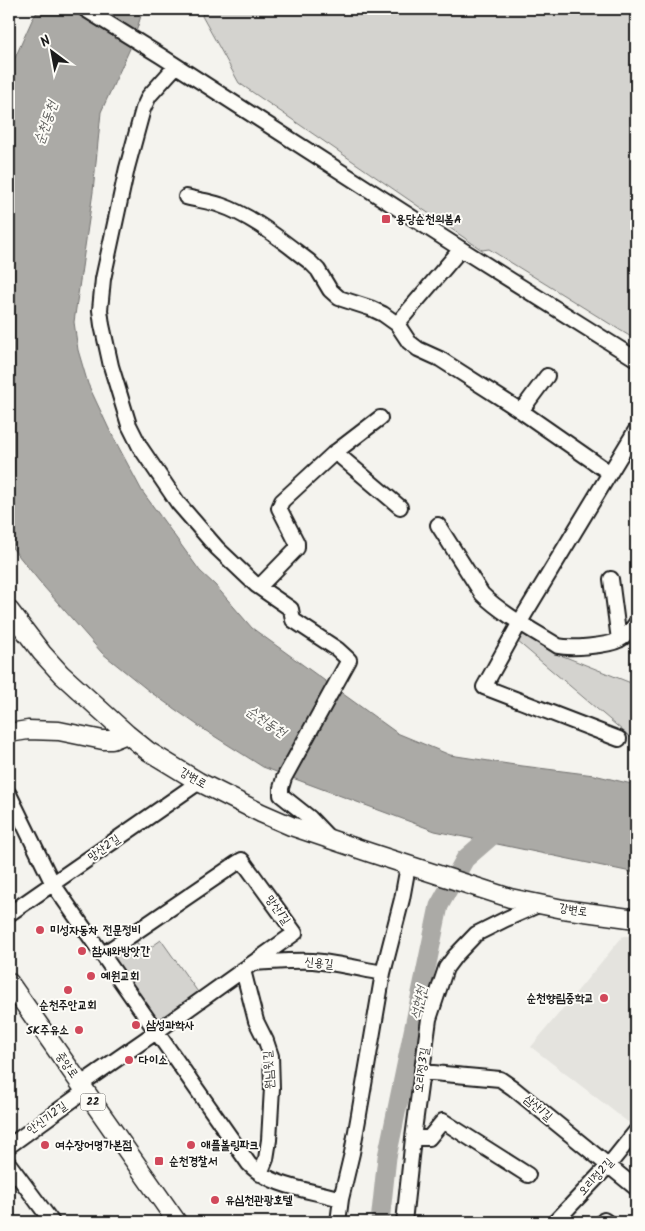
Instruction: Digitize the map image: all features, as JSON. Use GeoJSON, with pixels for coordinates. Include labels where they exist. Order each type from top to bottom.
{"type":"FeatureCollection","features":[{"type":"Feature","properties":{"kind":"main road","name":"강변로"},"geometry":{"type":"LineString","coordinates":[[9,610],[20,626],[61,674],[148,751],[199,782],[261,813],[284,823],[425,872],[510,898],[538,905],[636,919]]}},
{"type":"Feature","properties":{"kind":"main road"},"geometry":{"type":"LineString","coordinates":[[9,732],[28,730],[59,731],[103,740],[112,740],[127,734]]}},
{"type":"Feature","properties":{"kind":"main road","name":"중앙로"},"geometry":{"type":"LineString","coordinates":[[9,982],[177,1222]]}},
{"type":"Feature","properties":{"kind":"street"},"geometry":{"type":"LineString","coordinates":[[85,9],[461,250],[636,359]]}},
{"type":"Feature","properties":{"kind":"street"},"geometry":{"type":"LineString","coordinates":[[176,66],[149,96],[143,109],[127,168],[103,279],[100,310],[102,325],[111,366],[127,417],[140,447],[178,503],[217,548],[259,587],[291,609],[293,620],[337,649],[349,660],[284,778],[281,788],[281,794],[310,818],[331,839]]}},
{"type":"Feature","properties":{"kind":"street"},"geometry":{"type":"LineString","coordinates":[[186,197],[219,204],[253,221],[310,262],[330,290],[339,298],[383,314],[397,324],[409,342],[418,349],[440,359],[521,411],[610,473]]}},
{"type":"Feature","properties":{"kind":"street"},"geometry":{"type":"LineString","coordinates":[[397,324],[461,250]]}},
{"type":"Feature","properties":{"kind":"street"},"geometry":{"type":"LineString","coordinates":[[521,411],[548,376]]}},
{"type":"Feature","properties":{"kind":"street"},"geometry":{"type":"LineString","coordinates":[[259,587],[297,548],[297,543],[279,508],[282,501],[335,452],[380,418]]}},
{"type":"Feature","properties":{"kind":"street"},"geometry":{"type":"LineString","coordinates":[[619,739],[484,687],[520,622],[636,430]]}},
{"type":"Feature","properties":{"kind":"street"},"geometry":{"type":"LineString","coordinates":[[335,452],[400,507]]}},
{"type":"Feature","properties":{"kind":"street"},"geometry":{"type":"LineString","coordinates":[[438,525],[482,594],[489,601],[558,646],[590,646],[616,642],[625,636],[636,623]]}},
{"type":"Feature","properties":{"kind":"street"},"geometry":{"type":"LineString","coordinates":[[611,579],[619,640]]}},
{"type":"Feature","properties":{"kind":"street","name":"망산2길"},"geometry":{"type":"LineString","coordinates":[[9,914],[199,782]]}},
{"type":"Feature","properties":{"kind":"street"},"geometry":{"type":"LineString","coordinates":[[9,794],[53,884],[249,1164],[260,1174],[297,1189],[341,1199]]}},
{"type":"Feature","properties":{"kind":"street","name":"망산1길"},"geometry":{"type":"LineString","coordinates":[[83,1088],[156,1032],[295,933],[242,860],[102,955]]}},
{"type":"Feature","properties":{"kind":"street"},"geometry":{"type":"LineString","coordinates":[[338,1222],[341,1199],[355,1137],[383,973],[402,899],[408,866]]}},
{"type":"Feature","properties":{"kind":"street","name":"오리정3길"},"geometry":{"type":"LineString","coordinates":[[404,1222],[429,1019],[446,968],[476,934],[538,905]]}},
{"type":"Feature","properties":{"kind":"street","name":"신용길"},"geometry":{"type":"LineString","coordinates":[[248,966],[289,961],[312,961],[383,973]]}},
{"type":"Feature","properties":{"kind":"street","name":"원님윗길"},"geometry":{"type":"LineString","coordinates":[[248,966],[256,1021],[271,1056],[272,1088],[269,1140],[266,1159],[260,1174]]}},
{"type":"Feature","properties":{"kind":"street","name":"삼산1길"},"geometry":{"type":"LineString","coordinates":[[422,1072],[500,1079],[514,1088],[636,1188]]}},
{"type":"Feature","properties":{"kind":"street","name":"안신기2길"},"geometry":{"type":"LineString","coordinates":[[9,1146],[83,1088]]}},
{"type":"Feature","properties":{"kind":"street"},"geometry":{"type":"LineString","coordinates":[[413,1138],[429,1138],[443,1121],[528,1175]]}},
{"type":"Feature","properties":{"kind":"street","name":"오리정2길"},"geometry":{"type":"LineString","coordinates":[[555,1222],[608,1166],[636,1131]]}},
{"type":"Feature","properties":{"kind":"street"},"geometry":{"type":"LineString","coordinates":[[9,1164],[50,1221]]}},
{"type":"Feature","properties":{"kind":"shaded area"},"geometry":{"type":"Polygon","coordinates":[[[204,9],[636,9],[636,340],[489,249],[482,250],[239,83],[202,16],[204,9]]]}},
{"type":"Feature","properties":{"kind":"shaded area"},"geometry":{"type":"Polygon","coordinates":[[[521,631],[553,652],[636,685],[636,742],[517,641],[521,631]]]}},
{"type":"Feature","properties":{"kind":"shaded area","name":"순천향림중학교"},"geometry":{"type":"Polygon","coordinates":[[[623,936],[636,936],[636,1122],[633,1126],[531,1047],[623,936]]]}},
{"type":"Feature","properties":{"kind":"shaded area"},"geometry":{"type":"Polygon","coordinates":[[[133,937],[144,952],[161,940],[200,995],[159,1024],[106,956],[133,937]]]}},
{"type":"Feature","properties":{"kind":"water","name":"순천동천"},"geometry":{"type":"Polygon","coordinates":[[[39,9],[143,9],[133,42],[101,112],[93,192],[74,322],[78,350],[88,384],[109,429],[142,491],[200,571],[215,585],[252,628],[397,733],[450,755],[594,775],[636,785],[636,873],[435,831],[263,767],[203,729],[149,691],[102,653],[9,544],[9,71],[32,20],[39,9]]]}},
{"type":"Feature","properties":{"kind":"waterway","name":"석현천"},"geometry":{"type":"LineString","coordinates":[[380,1222],[387,1157],[439,906],[465,859],[503,826]]}},
{"type":"Feature","properties":{"kind":"place","name":"용당순천의봄A"},"geometry":{"type":"Point","coordinates":[386,219]}},
{"type":"Feature","properties":{"kind":"place","name":"미성자동차 전문정비"},"geometry":{"type":"Point","coordinates":[40,930]}},
{"type":"Feature","properties":{"kind":"place","name":"참새와방앗간"},"geometry":{"type":"Point","coordinates":[82,951]}},
{"type":"Feature","properties":{"kind":"place","name":"예원교회"},"geometry":{"type":"Point","coordinates":[91,976]}},
{"type":"Feature","properties":{"kind":"place","name":"순천주안교회"},"geometry":{"type":"Point","coordinates":[68,990]}},
{"type":"Feature","properties":{"kind":"place","name":"순천향림중학교"},"geometry":{"type":"Point","coordinates":[604,998]}},
{"type":"Feature","properties":{"kind":"place","name":"삼성과학사"},"geometry":{"type":"Point","coordinates":[136,1025]}},
{"type":"Feature","properties":{"kind":"place","name":"SK주유소"},"geometry":{"type":"Point","coordinates":[79,1030]}},
{"type":"Feature","properties":{"kind":"place","name":"다이소"},"geometry":{"type":"Point","coordinates":[129,1060]}},
{"type":"Feature","properties":{"kind":"place","name":"여수장어명가본점"},"geometry":{"type":"Point","coordinates":[45,1145]}},
{"type":"Feature","properties":{"kind":"place","name":"애플볼링파크"},"geometry":{"type":"Point","coordinates":[191,1145]}},
{"type":"Feature","properties":{"kind":"place","name":"순천경찰서"},"geometry":{"type":"Point","coordinates":[159,1161]}},
{"type":"Feature","properties":{"kind":"place","name":"유심천관광호텔"},"geometry":{"type":"Point","coordinates":[215,1200]}}]}
